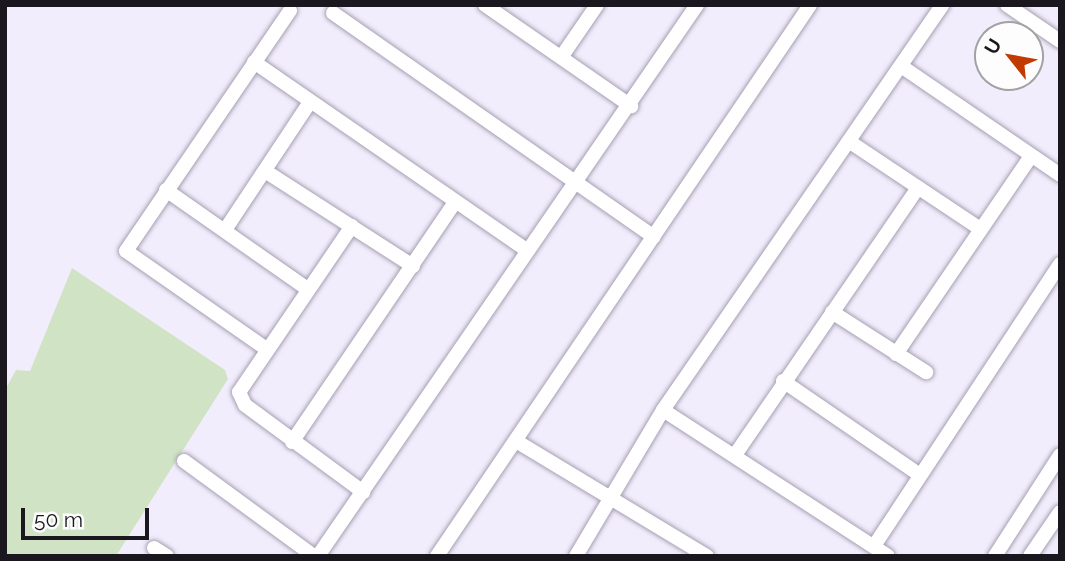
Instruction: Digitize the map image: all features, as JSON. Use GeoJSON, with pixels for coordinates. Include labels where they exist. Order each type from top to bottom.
{"type":"FeatureCollection","features":[{"type":"Feature","properties":{"kind":"street"},"geometry":{"type":"LineString","coordinates":[[485,5],[631,106]]}},
{"type":"Feature","properties":{"kind":"street"},"geometry":{"type":"LineString","coordinates":[[562,56],[597,5]]}},
{"type":"Feature","properties":{"kind":"street"},"geometry":{"type":"LineString","coordinates":[[184,461],[316,556],[363,492],[575,180],[631,106],[697,5]]}},
{"type":"Feature","properties":{"kind":"street"},"geometry":{"type":"LineString","coordinates":[[437,556],[810,5]]}},
{"type":"Feature","properties":{"kind":"street"},"geometry":{"type":"LineString","coordinates":[[576,556],[614,497],[663,410],[942,5]]}},
{"type":"Feature","properties":{"kind":"street"},"geometry":{"type":"LineString","coordinates":[[1007,5],[1060,41]]}},
{"type":"Feature","properties":{"kind":"street"},"geometry":{"type":"LineString","coordinates":[[265,348],[125,251],[290,10]]}},
{"type":"Feature","properties":{"kind":"street"},"geometry":{"type":"LineString","coordinates":[[333,13],[654,237]]}},
{"type":"Feature","properties":{"kind":"street"},"geometry":{"type":"LineString","coordinates":[[254,62],[527,250]]}},
{"type":"Feature","properties":{"kind":"street"},"geometry":{"type":"LineString","coordinates":[[901,66],[1060,175]]}},
{"type":"Feature","properties":{"kind":"street"},"geometry":{"type":"LineString","coordinates":[[225,230],[310,102]]}},
{"type":"Feature","properties":{"kind":"street"},"geometry":{"type":"LineString","coordinates":[[850,142],[979,228]]}},
{"type":"Feature","properties":{"kind":"street"},"geometry":{"type":"LineString","coordinates":[[896,354],[979,228],[1031,156]]}},
{"type":"Feature","properties":{"kind":"street"},"geometry":{"type":"LineString","coordinates":[[264,171],[413,266]]}},
{"type":"Feature","properties":{"kind":"street"},"geometry":{"type":"LineString","coordinates":[[735,455],[783,381],[918,188]]}},
{"type":"Feature","properties":{"kind":"street"},"geometry":{"type":"LineString","coordinates":[[166,190],[306,288]]}},
{"type":"Feature","properties":{"kind":"street"},"geometry":{"type":"LineString","coordinates":[[292,442],[455,202]]}},
{"type":"Feature","properties":{"kind":"street"},"geometry":{"type":"LineString","coordinates":[[352,226],[265,348],[239,392],[245,405],[363,492]]}},
{"type":"Feature","properties":{"kind":"street"},"geometry":{"type":"LineString","coordinates":[[874,546],[1060,264]]}},
{"type":"Feature","properties":{"kind":"street"},"geometry":{"type":"LineString","coordinates":[[832,312],[926,372]]}},
{"type":"Feature","properties":{"kind":"street"},"geometry":{"type":"LineString","coordinates":[[783,381],[920,475]]}},
{"type":"Feature","properties":{"kind":"street"},"geometry":{"type":"LineString","coordinates":[[663,410],[888,556]]}},
{"type":"Feature","properties":{"kind":"street"},"geometry":{"type":"LineString","coordinates":[[516,441],[614,497],[707,556]]}},
{"type":"Feature","properties":{"kind":"street"},"geometry":{"type":"LineString","coordinates":[[995,556],[1060,455]]}},
{"type":"Feature","properties":{"kind":"street"},"geometry":{"type":"LineString","coordinates":[[1030,556],[1060,512]]}},
{"type":"Feature","properties":{"kind":"green space"},"geometry":{"type":"Polygon","coordinates":[[[72,268],[225,370],[228,379],[116,556],[5,556],[5,390],[16,370],[30,371],[72,268]]]}}]}
